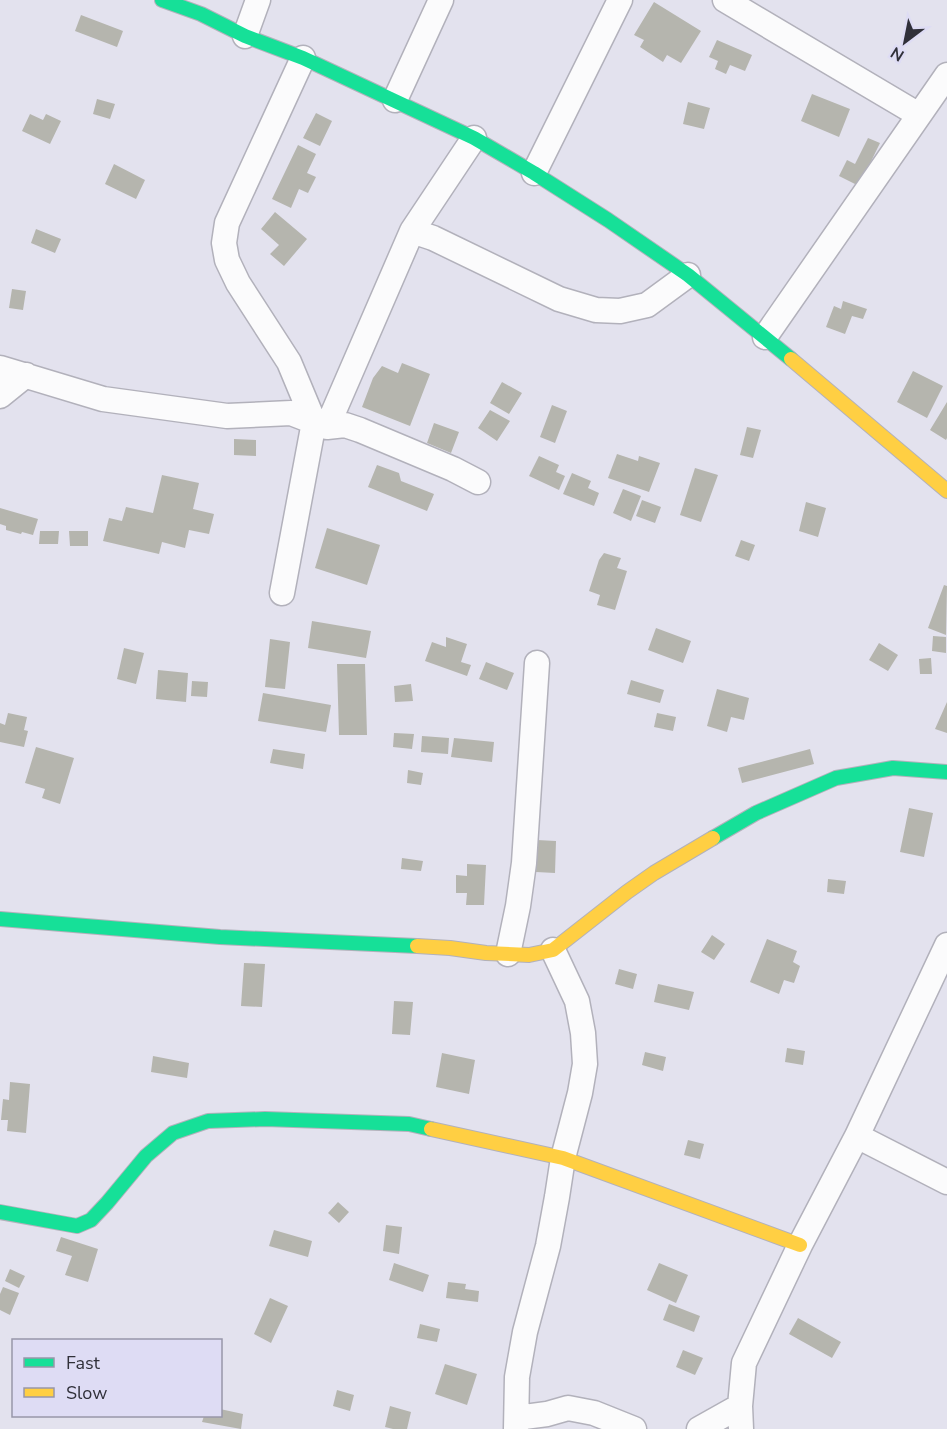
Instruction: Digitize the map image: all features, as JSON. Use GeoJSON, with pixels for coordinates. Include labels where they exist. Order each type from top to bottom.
{"type":"FeatureCollection","features":[{"type":"Feature","properties":{"kind":"street"},"geometry":{"type":"LineString","coordinates":[[162,0],[201,14],[245,36],[303,58],[395,100],[474,138],[534,173],[688,275],[947,491]]}},
{"type":"Feature","properties":{"kind":"street"},"geometry":{"type":"LineString","coordinates":[[245,36],[258,0]]}},
{"type":"Feature","properties":{"kind":"street"},"geometry":{"type":"LineString","coordinates":[[395,100],[441,0]]}},
{"type":"Feature","properties":{"kind":"street"},"geometry":{"type":"LineString","coordinates":[[534,173],[620,0]]}},
{"type":"Feature","properties":{"kind":"street"},"geometry":{"type":"LineString","coordinates":[[725,0],[919,115]]}},
{"type":"Feature","properties":{"kind":"street"},"geometry":{"type":"LineString","coordinates":[[303,58],[227,223],[224,243],[227,260],[234,275],[289,362],[321,424]]}},
{"type":"Feature","properties":{"kind":"street"},"geometry":{"type":"LineString","coordinates":[[765,337],[947,75]]}},
{"type":"Feature","properties":{"kind":"street"},"geometry":{"type":"LineString","coordinates":[[282,593],[321,424],[412,231],[474,138]]}},
{"type":"Feature","properties":{"kind":"street"},"geometry":{"type":"LineString","coordinates":[[412,231],[433,238],[559,299],[596,310],[620,311],[647,305],[688,275]]}},
{"type":"Feature","properties":{"kind":"street"},"geometry":{"type":"LineString","coordinates":[[0,368],[103,399],[227,416],[291,413],[321,424],[345,425],[360,429],[478,482]]}},
{"type":"Feature","properties":{"kind":"street"},"geometry":{"type":"LineString","coordinates":[[0,396],[26,375]]}},
{"type":"Feature","properties":{"kind":"street"},"geometry":{"type":"LineString","coordinates":[[508,954],[524,863],[537,663]]}},
{"type":"Feature","properties":{"kind":"street"},"geometry":{"type":"LineString","coordinates":[[0,919],[220,937],[450,948],[486,953],[529,955],[553,950],[636,886],[736,825],[836,778],[892,768],[947,772]]}},
{"type":"Feature","properties":{"kind":"street"},"geometry":{"type":"LineString","coordinates":[[699,1429],[741,1418],[744,1363],[800,1245],[857,1136],[947,945]]}},
{"type":"Feature","properties":{"kind":"street"},"geometry":{"type":"LineString","coordinates":[[553,950],[577,1001],[583,1033],[585,1064],[563,1158],[548,1246],[525,1332],[517,1377],[516,1424],[568,1408],[594,1413],[634,1429]]}},
{"type":"Feature","properties":{"kind":"street"},"geometry":{"type":"LineString","coordinates":[[0,1212],[77,1226],[91,1220],[146,1156],[173,1133],[208,1121],[266,1119],[409,1124],[563,1158],[800,1245]]}},
{"type":"Feature","properties":{"kind":"street"},"geometry":{"type":"LineString","coordinates":[[857,1136],[947,1182]]}},
{"type":"Feature","properties":{"kind":"building"},"geometry":{"type":"Polygon","coordinates":[[[654,2],[701,31],[681,63],[667,55],[663,62],[640,47],[644,40],[634,35],[654,2]]]}},
{"type":"Feature","properties":{"kind":"building"},"geometry":{"type":"Polygon","coordinates":[[[81,15],[123,31],[117,47],[75,31],[81,15]]]}},
{"type":"Feature","properties":{"kind":"building"},"geometry":{"type":"Polygon","coordinates":[[[717,40],[752,55],[745,71],[730,65],[726,74],[715,69],[718,61],[709,57],[717,40]]]}},
{"type":"Feature","properties":{"kind":"building"},"geometry":{"type":"Polygon","coordinates":[[[812,94],[850,109],[839,137],[801,121],[812,94]]]}},
{"type":"Feature","properties":{"kind":"building"},"geometry":{"type":"Polygon","coordinates":[[[97,99],[115,104],[110,119],[93,114],[97,99]]]}},
{"type":"Feature","properties":{"kind":"building"},"geometry":{"type":"Polygon","coordinates":[[[688,102],[710,108],[704,129],[683,124],[688,102]]]}},
{"type":"Feature","properties":{"kind":"building"},"geometry":{"type":"Polygon","coordinates":[[[316,113],[332,121],[320,146],[303,138],[316,113]]]}},
{"type":"Feature","properties":{"kind":"building"},"geometry":{"type":"Polygon","coordinates":[[[30,114],[43,120],[46,114],[61,121],[50,144],[22,131],[30,114]]]}},
{"type":"Feature","properties":{"kind":"building"},"geometry":{"type":"Polygon","coordinates":[[[868,138],[880,143],[859,186],[839,176],[847,160],[855,164],[868,138]]]}},
{"type":"Feature","properties":{"kind":"building"},"geometry":{"type":"Polygon","coordinates":[[[298,145],[316,154],[307,173],[316,177],[308,193],[299,189],[291,208],[272,199],[298,145]]]}},
{"type":"Feature","properties":{"kind":"building"},"geometry":{"type":"Polygon","coordinates":[[[114,164],[145,180],[136,199],[105,184],[114,164]]]}},
{"type":"Feature","properties":{"kind":"building"},"geometry":{"type":"Polygon","coordinates":[[[275,212],[307,239],[284,266],[270,254],[279,245],[261,229],[275,212]]]}},
{"type":"Feature","properties":{"kind":"building"},"geometry":{"type":"Polygon","coordinates":[[[36,229],[61,239],[55,253],[31,243],[36,229]]]}},
{"type":"Feature","properties":{"kind":"building"},"geometry":{"type":"Polygon","coordinates":[[[12,289],[26,291],[23,310],[9,308],[12,289]]]}},
{"type":"Feature","properties":{"kind":"building"},"geometry":{"type":"Polygon","coordinates":[[[843,301],[867,309],[863,319],[852,316],[845,334],[826,327],[834,306],[841,309],[843,301]]]}},
{"type":"Feature","properties":{"kind":"building"},"geometry":{"type":"Polygon","coordinates":[[[402,363],[430,374],[410,426],[362,407],[373,378],[382,366],[398,373],[402,363]]]}},
{"type":"Feature","properties":{"kind":"building"},"geometry":{"type":"Polygon","coordinates":[[[913,371],[943,386],[927,418],[897,402],[913,371]]]}},
{"type":"Feature","properties":{"kind":"building"},"geometry":{"type":"Polygon","coordinates":[[[502,382],[522,393],[509,414],[490,403],[502,382]]]}},
{"type":"Feature","properties":{"kind":"building"},"geometry":{"type":"Polygon","coordinates":[[[947,402],[947,438],[946,440],[930,430],[947,402]]]}},
{"type":"Feature","properties":{"kind":"building"},"geometry":{"type":"Polygon","coordinates":[[[552,405],[567,411],[555,443],[540,437],[552,405]]]}},
{"type":"Feature","properties":{"kind":"building"},"geometry":{"type":"Polygon","coordinates":[[[490,410],[510,421],[497,441],[478,428],[490,410]]]}},
{"type":"Feature","properties":{"kind":"building"},"geometry":{"type":"Polygon","coordinates":[[[434,423],[459,432],[451,453],[427,443],[434,423]]]}},
{"type":"Feature","properties":{"kind":"building"},"geometry":{"type":"Polygon","coordinates":[[[747,427],[761,430],[753,458],[740,455],[747,427]]]}},
{"type":"Feature","properties":{"kind":"building"},"geometry":{"type":"Polygon","coordinates":[[[234,439],[256,440],[256,456],[234,455],[234,439]]]}},
{"type":"Feature","properties":{"kind":"building"},"geometry":{"type":"Polygon","coordinates":[[[617,454],[638,461],[639,456],[660,463],[649,492],[608,478],[617,454]]]}},
{"type":"Feature","properties":{"kind":"building"},"geometry":{"type":"Polygon","coordinates":[[[539,456],[559,465],[556,472],[565,476],[559,490],[529,476],[539,456]]]}},
{"type":"Feature","properties":{"kind":"building"},"geometry":{"type":"Polygon","coordinates":[[[377,465],[399,473],[401,481],[434,494],[427,511],[368,487],[377,465]]]}},
{"type":"Feature","properties":{"kind":"building"},"geometry":{"type":"Polygon","coordinates":[[[695,468],[718,475],[701,522],[680,515],[695,468]]]}},
{"type":"Feature","properties":{"kind":"building"},"geometry":{"type":"Polygon","coordinates":[[[572,473],[591,481],[588,488],[599,493],[594,506],[563,494],[572,473]]]}},
{"type":"Feature","properties":{"kind":"building"},"geometry":{"type":"Polygon","coordinates":[[[162,475],[199,483],[193,509],[214,514],[209,534],[189,530],[185,548],[162,542],[159,554],[103,541],[109,518],[122,521],[126,507],[153,513],[162,475]]]}},
{"type":"Feature","properties":{"kind":"building"},"geometry":{"type":"Polygon","coordinates":[[[623,489],[641,496],[631,521],[613,513],[623,489]]]}},
{"type":"Feature","properties":{"kind":"building"},"geometry":{"type":"Polygon","coordinates":[[[642,500],[661,507],[655,523],[636,516],[642,500]]]}},
{"type":"Feature","properties":{"kind":"building"},"geometry":{"type":"Polygon","coordinates":[[[806,502],[826,508],[818,537],[799,531],[806,502]]]}},
{"type":"Feature","properties":{"kind":"building"},"geometry":{"type":"Polygon","coordinates":[[[0,508],[38,519],[33,535],[6,530],[6,526],[0,524],[0,508]]]}},
{"type":"Feature","properties":{"kind":"building"},"geometry":{"type":"Polygon","coordinates":[[[327,528],[380,545],[367,585],[315,568],[327,528]]]}},
{"type":"Feature","properties":{"kind":"building"},"geometry":{"type":"Polygon","coordinates":[[[40,531],[59,531],[58,544],[39,544],[40,531]]]}},
{"type":"Feature","properties":{"kind":"building"},"geometry":{"type":"Polygon","coordinates":[[[69,531],[88,531],[88,546],[70,546],[69,531]]]}},
{"type":"Feature","properties":{"kind":"building"},"geometry":{"type":"Polygon","coordinates":[[[741,540],[755,545],[749,561],[735,556],[741,540]]]}},
{"type":"Feature","properties":{"kind":"building"},"geometry":{"type":"Polygon","coordinates":[[[604,553],[621,558],[617,568],[627,571],[615,610],[597,605],[600,595],[589,591],[599,560],[604,553]]]}},
{"type":"Feature","properties":{"kind":"building"},"geometry":{"type":"Polygon","coordinates":[[[944,585],[947,586],[946,635],[928,628],[944,585]]]}},
{"type":"Feature","properties":{"kind":"building"},"geometry":{"type":"Polygon","coordinates":[[[312,621],[371,631],[366,658],[308,648],[312,621]]]}},
{"type":"Feature","properties":{"kind":"building"},"geometry":{"type":"Polygon","coordinates":[[[656,628],[691,641],[683,663],[648,650],[656,628]]]}},
{"type":"Feature","properties":{"kind":"building"},"geometry":{"type":"Polygon","coordinates":[[[933,636],[946,637],[946,653],[932,651],[933,636]]]}},
{"type":"Feature","properties":{"kind":"building"},"geometry":{"type":"Polygon","coordinates":[[[446,637],[467,644],[461,662],[471,665],[467,676],[425,661],[432,642],[446,647],[446,637]]]}},
{"type":"Feature","properties":{"kind":"building"},"geometry":{"type":"Polygon","coordinates":[[[270,639],[290,642],[285,689],[265,687],[270,639]]]}},
{"type":"Feature","properties":{"kind":"building"},"geometry":{"type":"Polygon","coordinates":[[[879,643],[898,655],[888,671],[869,660],[879,643]]]}},
{"type":"Feature","properties":{"kind":"building"},"geometry":{"type":"Polygon","coordinates":[[[124,648],[144,653],[136,684],[117,679],[124,648]]]}},
{"type":"Feature","properties":{"kind":"building"},"geometry":{"type":"Polygon","coordinates":[[[931,658],[932,674],[920,674],[919,659],[931,658]]]}},
{"type":"Feature","properties":{"kind":"building"},"geometry":{"type":"Polygon","coordinates":[[[486,662],[514,673],[507,690],[479,679],[486,662]]]}},
{"type":"Feature","properties":{"kind":"building"},"geometry":{"type":"Polygon","coordinates":[[[337,664],[365,664],[367,735],[339,735],[337,664]]]}},
{"type":"Feature","properties":{"kind":"building"},"geometry":{"type":"Polygon","coordinates":[[[158,670],[188,673],[186,702],[156,699],[158,670]]]}},
{"type":"Feature","properties":{"kind":"building"},"geometry":{"type":"Polygon","coordinates":[[[631,680],[664,690],[660,703],[627,694],[631,680]]]}},
{"type":"Feature","properties":{"kind":"building"},"geometry":{"type":"Polygon","coordinates":[[[192,681],[208,682],[207,697],[191,696],[192,681]]]}},
{"type":"Feature","properties":{"kind":"building"},"geometry":{"type":"Polygon","coordinates":[[[411,684],[413,701],[395,702],[394,686],[411,684]]]}},
{"type":"Feature","properties":{"kind":"building"},"geometry":{"type":"Polygon","coordinates":[[[717,689],[749,698],[744,720],[731,717],[727,732],[707,726],[717,689]]]}},
{"type":"Feature","properties":{"kind":"building"},"geometry":{"type":"Polygon","coordinates":[[[263,693],[331,705],[326,732],[258,721],[263,693]]]}},
{"type":"Feature","properties":{"kind":"building"},"geometry":{"type":"Polygon","coordinates":[[[947,702],[947,733],[935,729],[947,702]]]}},
{"type":"Feature","properties":{"kind":"building"},"geometry":{"type":"Polygon","coordinates":[[[8,713],[27,717],[24,730],[28,731],[24,747],[0,742],[0,723],[5,725],[8,713]]]}},
{"type":"Feature","properties":{"kind":"building"},"geometry":{"type":"Polygon","coordinates":[[[657,713],[676,717],[673,731],[654,727],[657,713]]]}},
{"type":"Feature","properties":{"kind":"building"},"geometry":{"type":"Polygon","coordinates":[[[394,733],[414,734],[412,749],[393,747],[394,733]]]}},
{"type":"Feature","properties":{"kind":"building"},"geometry":{"type":"Polygon","coordinates":[[[422,736],[449,738],[448,754],[421,752],[422,736]]]}},
{"type":"Feature","properties":{"kind":"building"},"geometry":{"type":"Polygon","coordinates":[[[454,738],[494,742],[492,762],[451,757],[454,738]]]}},
{"type":"Feature","properties":{"kind":"building"},"geometry":{"type":"Polygon","coordinates":[[[36,747],[74,758],[60,804],[42,798],[45,789],[25,783],[36,747]]]}},
{"type":"Feature","properties":{"kind":"building"},"geometry":{"type":"Polygon","coordinates":[[[273,749],[305,754],[303,769],[270,763],[273,749]]]}},
{"type":"Feature","properties":{"kind":"building"},"geometry":{"type":"Polygon","coordinates":[[[810,749],[814,764],[742,783],[738,768],[810,749]]]}},
{"type":"Feature","properties":{"kind":"building"},"geometry":{"type":"Polygon","coordinates":[[[408,770],[423,773],[421,785],[407,783],[408,770]]]}},
{"type":"Feature","properties":{"kind":"building"},"geometry":{"type":"Polygon","coordinates":[[[909,808],[933,813],[924,857],[900,852],[909,808]]]}},
{"type":"Feature","properties":{"kind":"building"},"geometry":{"type":"Polygon","coordinates":[[[537,840],[556,841],[555,873],[536,872],[537,840]]]}},
{"type":"Feature","properties":{"kind":"building"},"geometry":{"type":"Polygon","coordinates":[[[402,858],[423,861],[421,871],[401,869],[402,858]]]}},
{"type":"Feature","properties":{"kind":"building"},"geometry":{"type":"Polygon","coordinates":[[[467,864],[486,865],[484,905],[466,905],[467,893],[456,893],[456,875],[467,876],[467,864]]]}},
{"type":"Feature","properties":{"kind":"building"},"geometry":{"type":"Polygon","coordinates":[[[828,879],[846,881],[844,894],[827,892],[828,879]]]}},
{"type":"Feature","properties":{"kind":"building"},"geometry":{"type":"Polygon","coordinates":[[[712,935],[725,944],[714,960],[701,952],[712,935]]]}},
{"type":"Feature","properties":{"kind":"building"},"geometry":{"type":"Polygon","coordinates":[[[767,939],[797,951],[793,962],[800,966],[794,983],[784,980],[779,994],[750,982],[767,939]]]}},
{"type":"Feature","properties":{"kind":"building"},"geometry":{"type":"Polygon","coordinates":[[[244,963],[265,964],[262,1007],[241,1006],[244,963]]]}},
{"type":"Feature","properties":{"kind":"building"},"geometry":{"type":"Polygon","coordinates":[[[619,969],[637,974],[633,989],[615,984],[619,969]]]}},
{"type":"Feature","properties":{"kind":"building"},"geometry":{"type":"Polygon","coordinates":[[[658,984],[694,992],[689,1010],[654,1002],[658,984]]]}},
{"type":"Feature","properties":{"kind":"building"},"geometry":{"type":"Polygon","coordinates":[[[394,1001],[413,1002],[410,1035],[392,1034],[394,1001]]]}},
{"type":"Feature","properties":{"kind":"building"},"geometry":{"type":"Polygon","coordinates":[[[787,1048],[805,1051],[803,1065],[785,1062],[787,1048]]]}},
{"type":"Feature","properties":{"kind":"building"},"geometry":{"type":"Polygon","coordinates":[[[645,1052],[666,1057],[663,1071],[642,1065],[645,1052]]]}},
{"type":"Feature","properties":{"kind":"building"},"geometry":{"type":"Polygon","coordinates":[[[442,1053],[475,1060],[469,1094],[436,1087],[442,1053]]]}},
{"type":"Feature","properties":{"kind":"building"},"geometry":{"type":"Polygon","coordinates":[[[153,1056],[189,1063],[187,1078],[151,1072],[153,1056]]]}},
{"type":"Feature","properties":{"kind":"building"},"geometry":{"type":"Polygon","coordinates":[[[10,1082],[30,1084],[26,1133],[7,1131],[8,1120],[1,1120],[3,1099],[9,1100],[10,1082]]]}},
{"type":"Feature","properties":{"kind":"building"},"geometry":{"type":"Polygon","coordinates":[[[688,1140],[704,1144],[700,1159],[684,1155],[688,1140]]]}},
{"type":"Feature","properties":{"kind":"building"},"geometry":{"type":"Polygon","coordinates":[[[338,1202],[349,1212],[339,1223],[328,1213],[338,1202]]]}},
{"type":"Feature","properties":{"kind":"building"},"geometry":{"type":"Polygon","coordinates":[[[386,1225],[402,1227],[399,1254],[383,1251],[386,1225]]]}},
{"type":"Feature","properties":{"kind":"building"},"geometry":{"type":"Polygon","coordinates":[[[274,1230],[312,1241],[308,1257],[269,1246],[274,1230]]]}},
{"type":"Feature","properties":{"kind":"building"},"geometry":{"type":"Polygon","coordinates":[[[61,1237],[98,1249],[88,1282],[65,1275],[72,1256],[56,1251],[61,1237]]]}},
{"type":"Feature","properties":{"kind":"building"},"geometry":{"type":"Polygon","coordinates":[[[394,1263],[429,1275],[423,1292],[389,1280],[394,1263]]]}},
{"type":"Feature","properties":{"kind":"building"},"geometry":{"type":"Polygon","coordinates":[[[659,1263],[688,1275],[676,1303],[647,1290],[659,1263]]]}},
{"type":"Feature","properties":{"kind":"building"},"geometry":{"type":"Polygon","coordinates":[[[10,1269],[25,1276],[19,1288],[5,1281],[10,1269]]]}},
{"type":"Feature","properties":{"kind":"building"},"geometry":{"type":"Polygon","coordinates":[[[448,1282],[466,1284],[465,1289],[479,1291],[478,1302],[446,1298],[448,1282]]]}},
{"type":"Feature","properties":{"kind":"building"},"geometry":{"type":"Polygon","coordinates":[[[3,1287],[19,1293],[10,1315],[0,1310],[0,1294],[3,1287]]]}},
{"type":"Feature","properties":{"kind":"building"},"geometry":{"type":"Polygon","coordinates":[[[270,1298],[288,1306],[271,1343],[254,1334],[270,1298]]]}},
{"type":"Feature","properties":{"kind":"building"},"geometry":{"type":"Polygon","coordinates":[[[669,1304],[700,1316],[694,1332],[663,1320],[669,1304]]]}},
{"type":"Feature","properties":{"kind":"building"},"geometry":{"type":"Polygon","coordinates":[[[798,1318],[841,1342],[832,1358],[789,1334],[798,1318]]]}},
{"type":"Feature","properties":{"kind":"building"},"geometry":{"type":"Polygon","coordinates":[[[420,1324],[440,1329],[437,1342],[417,1338],[420,1324]]]}},
{"type":"Feature","properties":{"kind":"building"},"geometry":{"type":"Polygon","coordinates":[[[683,1350],[703,1358],[695,1375],[676,1367],[683,1350]]]}},
{"type":"Feature","properties":{"kind":"building"},"geometry":{"type":"Polygon","coordinates":[[[445,1364],[477,1374],[467,1405],[435,1394],[445,1364]]]}},
{"type":"Feature","properties":{"kind":"building"},"geometry":{"type":"Polygon","coordinates":[[[337,1390],[354,1395],[350,1411],[333,1406],[337,1390]]]}},
{"type":"Feature","properties":{"kind":"building"},"geometry":{"type":"Polygon","coordinates":[[[390,1406],[411,1412],[407,1429],[385,1427],[390,1406]]]}},
{"type":"Feature","properties":{"kind":"building"},"geometry":{"type":"Polygon","coordinates":[[[222,1409],[243,1414],[241,1429],[202,1422],[204,1417],[222,1417],[222,1409]]]}},
{"type":"Feature","properties":{"kind":"traffic: fast"},"geometry":{"type":"LineString","coordinates":[[162,0],[201,14],[245,36],[303,58],[474,138],[608,220],[688,275],[791,359]]}},
{"type":"Feature","properties":{"kind":"traffic: fast"},"geometry":{"type":"LineString","coordinates":[[713,838],[756,813],[836,778],[893,768],[947,772]]}},
{"type":"Feature","properties":{"kind":"traffic: fast"},"geometry":{"type":"LineString","coordinates":[[0,919],[220,937],[417,946]]}},
{"type":"Feature","properties":{"kind":"traffic: fast"},"geometry":{"type":"LineString","coordinates":[[0,1212],[77,1226],[91,1220],[146,1156],[173,1133],[208,1121],[265,1119],[409,1124],[431,1129]]}},
{"type":"Feature","properties":{"kind":"traffic: slow"},"geometry":{"type":"LineString","coordinates":[[791,359],[947,491]]}},
{"type":"Feature","properties":{"kind":"traffic: slow"},"geometry":{"type":"LineString","coordinates":[[417,946],[529,955],[553,950],[654,873],[713,838]]}},
{"type":"Feature","properties":{"kind":"traffic: slow"},"geometry":{"type":"LineString","coordinates":[[431,1129],[563,1158],[800,1245]]}}]}
